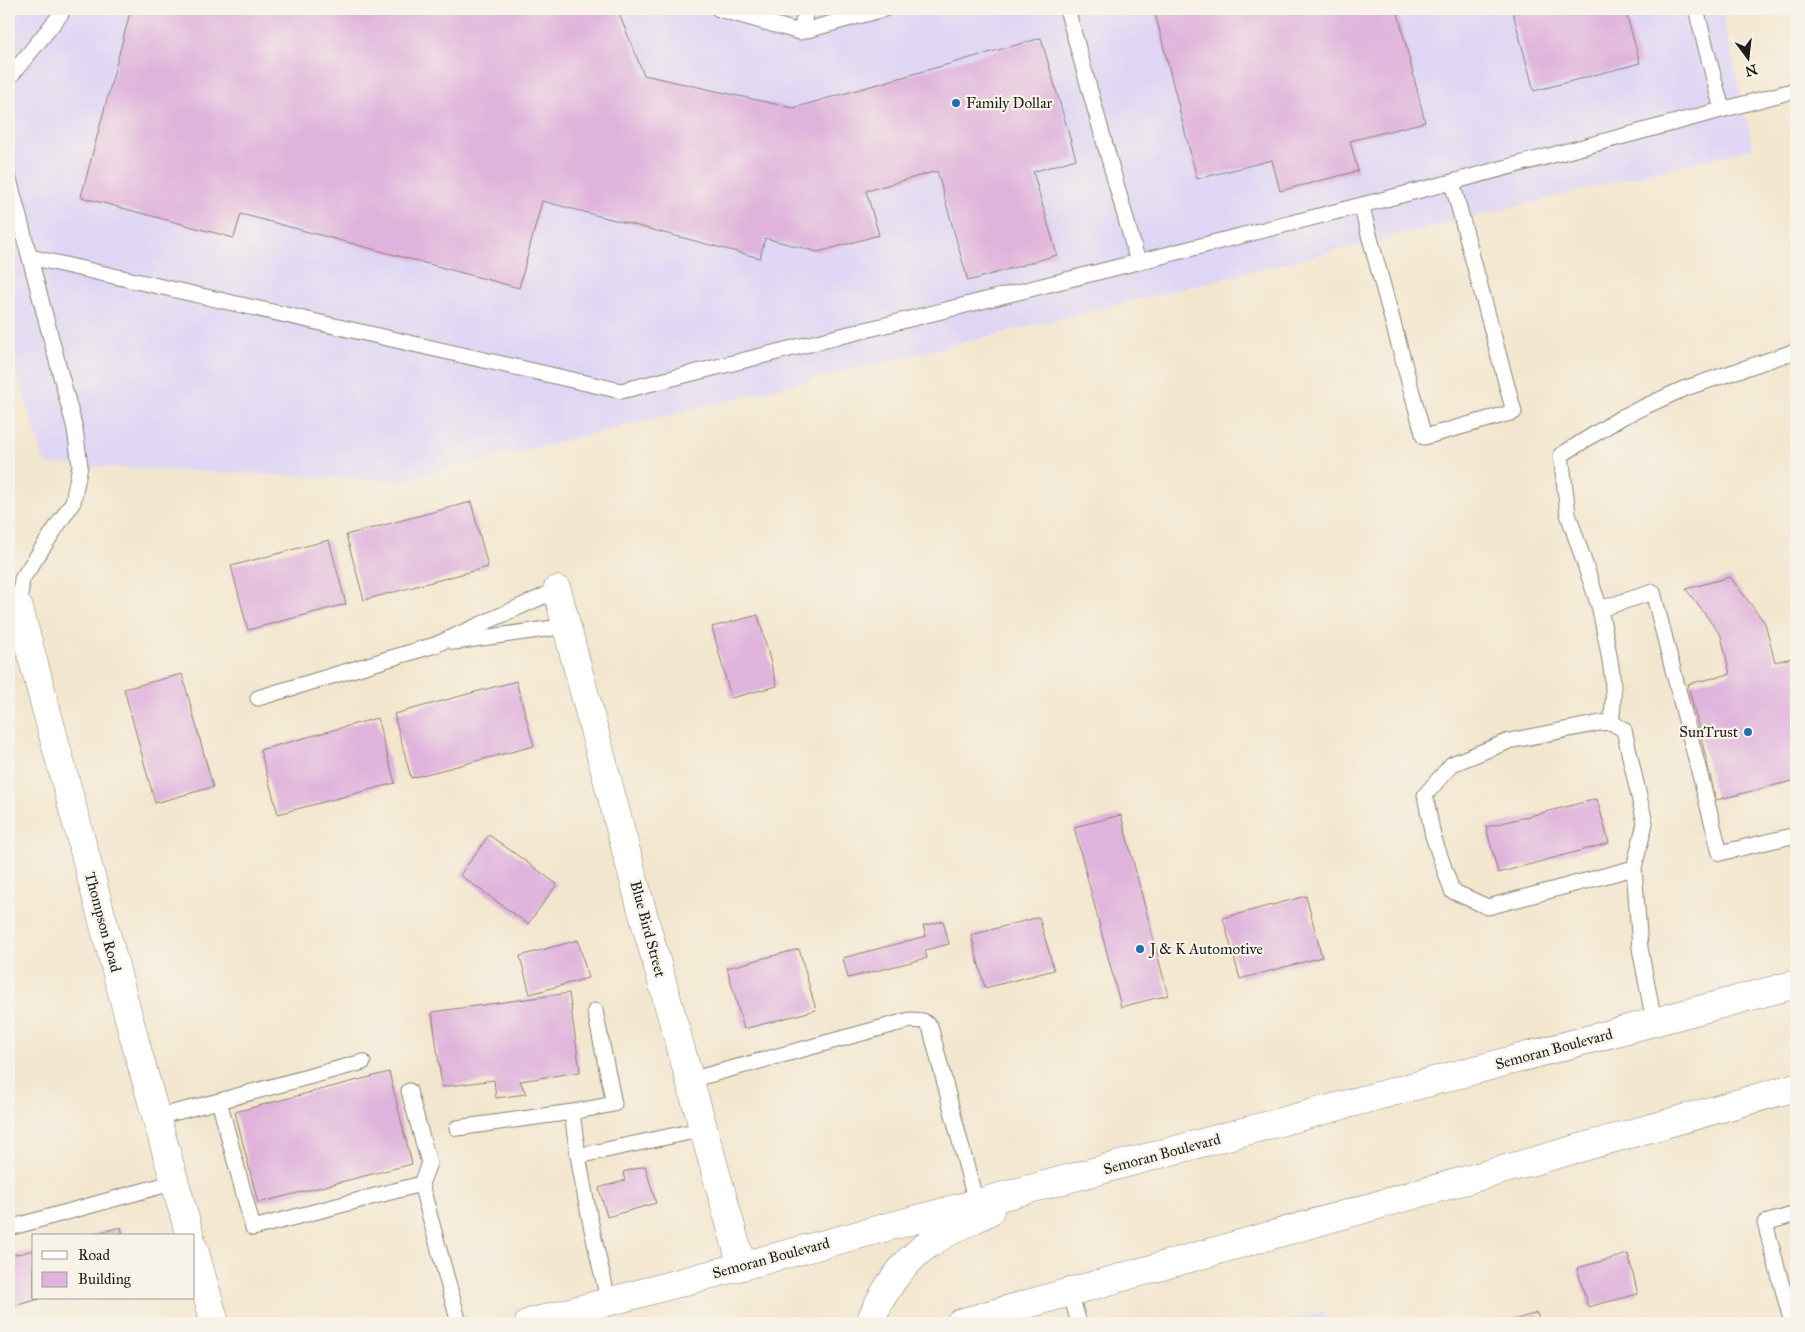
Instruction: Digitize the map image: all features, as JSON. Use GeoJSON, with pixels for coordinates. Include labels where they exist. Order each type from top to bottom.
{"type":"FeatureCollection","features":[{"type":"Feature","properties":{"kind":"main road","name":"Blue Bird Street"},"geometry":{"type":"LineString","coordinates":[[557,590],[642,907],[742,1266]]}},
{"type":"Feature","properties":{"kind":"main road","name":"Thompson Road"},"geometry":{"type":"LineString","coordinates":[[19,608],[156,1117],[189,1234]]}},
{"type":"Feature","properties":{"kind":"main road","name":"Semoran Boulevard"},"geometry":{"type":"LineString","coordinates":[[528,1323],[1796,984]]}},
{"type":"Feature","properties":{"kind":"main road"},"geometry":{"type":"LineString","coordinates":[[960,1323],[1796,1087]]}},
{"type":"Feature","properties":{"kind":"main road"},"geometry":{"type":"LineString","coordinates":[[870,1323],[876,1305],[899,1272],[928,1244],[1033,1189]]}},
{"type":"Feature","properties":{"kind":"main road"},"geometry":{"type":"LineString","coordinates":[[195,1253],[215,1323]]}},
{"type":"Feature","properties":{"kind":"lane"},"geometry":{"type":"LineString","coordinates":[[9,78],[61,14],[62,9]]}},
{"type":"Feature","properties":{"kind":"lane"},"geometry":{"type":"LineString","coordinates":[[719,9],[800,32],[884,9]]}},
{"type":"Feature","properties":{"kind":"lane"},"geometry":{"type":"LineString","coordinates":[[800,32],[807,9]]}},
{"type":"Feature","properties":{"kind":"lane"},"geometry":{"type":"LineString","coordinates":[[1067,9],[1138,262]]}},
{"type":"Feature","properties":{"kind":"lane"},"geometry":{"type":"LineString","coordinates":[[1696,9],[1722,110]]}},
{"type":"Feature","properties":{"kind":"lane"},"geometry":{"type":"LineString","coordinates":[[30,257],[621,391],[1452,182],[1796,90]]}},
{"type":"Feature","properties":{"kind":"lane"},"geometry":{"type":"LineString","coordinates":[[9,179],[75,429],[80,466],[72,502],[22,579],[19,608]]}},
{"type":"Feature","properties":{"kind":"lane"},"geometry":{"type":"LineString","coordinates":[[1361,205],[1424,437],[1514,412],[1452,182]]}},
{"type":"Feature","properties":{"kind":"lane"},"geometry":{"type":"LineString","coordinates":[[1611,722],[1614,681],[1600,609],[1568,514],[1561,455],[1622,417],[1683,389],[1796,351]]}},
{"type":"Feature","properties":{"kind":"lane"},"geometry":{"type":"LineString","coordinates":[[258,698],[435,644],[557,590]]}},
{"type":"Feature","properties":{"kind":"lane"},"geometry":{"type":"LineString","coordinates":[[1600,609],[1653,592],[1720,853],[1796,836]]}},
{"type":"Feature","properties":{"kind":"lane"},"geometry":{"type":"LineString","coordinates":[[435,644],[567,626]]}},
{"type":"Feature","properties":{"kind":"lane"},"geometry":{"type":"LineString","coordinates":[[1634,868],[1488,906],[1452,891],[1433,836],[1426,794],[1452,764],[1509,742],[1611,722],[1624,730],[1645,823],[1634,868],[1640,948],[1654,1022]]}},
{"type":"Feature","properties":{"kind":"lane"},"geometry":{"type":"LineString","coordinates":[[457,1128],[572,1112],[614,1104],[594,1011]]}},
{"type":"Feature","properties":{"kind":"lane"},"geometry":{"type":"LineString","coordinates":[[690,1080],[910,1020],[924,1021],[930,1026],[976,1204]]}},
{"type":"Feature","properties":{"kind":"lane"},"geometry":{"type":"LineString","coordinates":[[156,1117],[363,1062]]}},
{"type":"Feature","properties":{"kind":"lane"},"geometry":{"type":"LineString","coordinates":[[409,1090],[429,1163],[421,1184],[458,1323]]}},
{"type":"Feature","properties":{"kind":"lane"},"geometry":{"type":"LineString","coordinates":[[219,1101],[253,1228],[421,1184]]}},
{"type":"Feature","properties":{"kind":"lane"},"geometry":{"type":"LineString","coordinates":[[572,1112],[591,1230],[609,1302]]}},
{"type":"Feature","properties":{"kind":"lane"},"geometry":{"type":"LineString","coordinates":[[578,1156],[704,1129]]}},
{"type":"Feature","properties":{"kind":"lane"},"geometry":{"type":"LineString","coordinates":[[9,1228],[175,1182]]}},
{"type":"Feature","properties":{"kind":"lane"},"geometry":{"type":"LineString","coordinates":[[1792,1323],[1765,1223],[1796,1214]]}},
{"type":"Feature","properties":{"kind":"lane"},"geometry":{"type":"LineString","coordinates":[[1070,1292],[1079,1323]]}},
{"type":"Feature","properties":{"kind":"shaded area"},"geometry":{"type":"Polygon","coordinates":[[[9,9],[1721,9],[1753,148],[401,481],[45,464],[9,348],[9,9]]]}},
{"type":"Feature","properties":{"kind":"shaded area"},"geometry":{"type":"Polygon","coordinates":[[[1323,1311],[1327,1323],[1278,1323],[1323,1311]]]}},
{"type":"Feature","properties":{"kind":"building"},"geometry":{"type":"Polygon","coordinates":[[[131,9],[617,9],[644,75],[793,108],[1041,38],[1076,159],[1033,172],[1057,255],[968,281],[937,171],[866,191],[879,235],[818,252],[765,238],[760,258],[542,201],[519,288],[241,214],[234,238],[81,197],[131,9]]]}},
{"type":"Feature","properties":{"kind":"building"},"geometry":{"type":"Polygon","coordinates":[[[1154,9],[1397,9],[1425,122],[1350,141],[1358,171],[1280,191],[1272,160],[1197,179],[1154,9]]]}},
{"type":"Feature","properties":{"kind":"building"},"geometry":{"type":"Polygon","coordinates":[[[1512,9],[1625,9],[1640,63],[1534,91],[1512,9]]]}},
{"type":"Feature","properties":{"kind":"building"},"geometry":{"type":"Polygon","coordinates":[[[471,502],[488,567],[364,600],[346,535],[471,502]]]}},
{"type":"Feature","properties":{"kind":"building"},"geometry":{"type":"Polygon","coordinates":[[[329,540],[346,604],[248,630],[231,566],[329,540]]]}},
{"type":"Feature","properties":{"kind":"building","name":"SunTrust"},"geometry":{"type":"Polygon","coordinates":[[[1730,577],[1765,623],[1775,662],[1796,657],[1796,780],[1716,800],[1688,684],[1730,674],[1721,636],[1686,589],[1730,577]]]}},
{"type":"Feature","properties":{"kind":"building"},"geometry":{"type":"Polygon","coordinates":[[[758,615],[777,686],[731,698],[712,627],[758,615]]]}},
{"type":"Feature","properties":{"kind":"building"},"geometry":{"type":"Polygon","coordinates":[[[182,674],[213,787],[155,803],[124,689],[182,674]]]}},
{"type":"Feature","properties":{"kind":"building"},"geometry":{"type":"Polygon","coordinates":[[[516,681],[534,746],[411,778],[394,714],[516,681]]]}},
{"type":"Feature","properties":{"kind":"building"},"geometry":{"type":"Polygon","coordinates":[[[377,718],[395,783],[278,814],[260,750],[377,718]]]}},
{"type":"Feature","properties":{"kind":"building"},"geometry":{"type":"Polygon","coordinates":[[[1597,799],[1609,843],[1498,873],[1486,827],[1597,799]]]}},
{"type":"Feature","properties":{"kind":"building"},"geometry":{"type":"Polygon","coordinates":[[[1121,815],[1168,995],[1121,1007],[1074,827],[1121,815]]]}},
{"type":"Feature","properties":{"kind":"building"},"geometry":{"type":"Polygon","coordinates":[[[489,835],[557,884],[528,924],[460,875],[489,835]]]}},
{"type":"Feature","properties":{"kind":"building"},"geometry":{"type":"Polygon","coordinates":[[[1306,896],[1322,957],[1240,979],[1223,918],[1306,896]]]}},
{"type":"Feature","properties":{"kind":"building"},"geometry":{"type":"Polygon","coordinates":[[[1039,917],[1054,970],[985,988],[971,935],[1039,917]]]}},
{"type":"Feature","properties":{"kind":"building"},"geometry":{"type":"Polygon","coordinates":[[[943,921],[949,944],[925,950],[927,958],[848,978],[843,958],[926,936],[923,926],[943,921]]]}},
{"type":"Feature","properties":{"kind":"building"},"geometry":{"type":"Polygon","coordinates":[[[578,940],[588,978],[530,994],[520,956],[578,940]]]}},
{"type":"Feature","properties":{"kind":"building"},"geometry":{"type":"Polygon","coordinates":[[[799,949],[816,1010],[744,1029],[727,968],[799,949]]]}},
{"type":"Feature","properties":{"kind":"building"},"geometry":{"type":"Polygon","coordinates":[[[569,993],[580,1072],[520,1081],[526,1094],[496,1098],[494,1080],[442,1087],[432,1012],[569,993]]]}},
{"type":"Feature","properties":{"kind":"building"},"geometry":{"type":"Polygon","coordinates":[[[389,1072],[412,1164],[258,1203],[235,1112],[389,1072]]]}},
{"type":"Feature","properties":{"kind":"building"},"geometry":{"type":"Polygon","coordinates":[[[645,1166],[656,1203],[607,1217],[599,1188],[625,1180],[623,1172],[645,1166]]]}},
{"type":"Feature","properties":{"kind":"building"},"geometry":{"type":"Polygon","coordinates":[[[121,1227],[123,1234],[94,1234],[121,1227]]]}},
{"type":"Feature","properties":{"kind":"building"},"geometry":{"type":"Polygon","coordinates":[[[32,1250],[32,1300],[36,1300],[9,1307],[9,1256],[32,1250]]]}},
{"type":"Feature","properties":{"kind":"building"},"geometry":{"type":"Polygon","coordinates":[[[1628,1254],[1638,1294],[1588,1307],[1577,1268],[1628,1254]]]}},
{"type":"Feature","properties":{"kind":"building"},"geometry":{"type":"Polygon","coordinates":[[[1537,1313],[1540,1323],[1503,1323],[1537,1313]]]}},
{"type":"Feature","properties":{"kind":"place","name":"Family Dollar"},"geometry":{"type":"Point","coordinates":[956,103]}},
{"type":"Feature","properties":{"kind":"place","name":"SunTrust"},"geometry":{"type":"Point","coordinates":[1748,732]}},
{"type":"Feature","properties":{"kind":"place","name":"J & K Automotive"},"geometry":{"type":"Point","coordinates":[1140,949]}}]}
